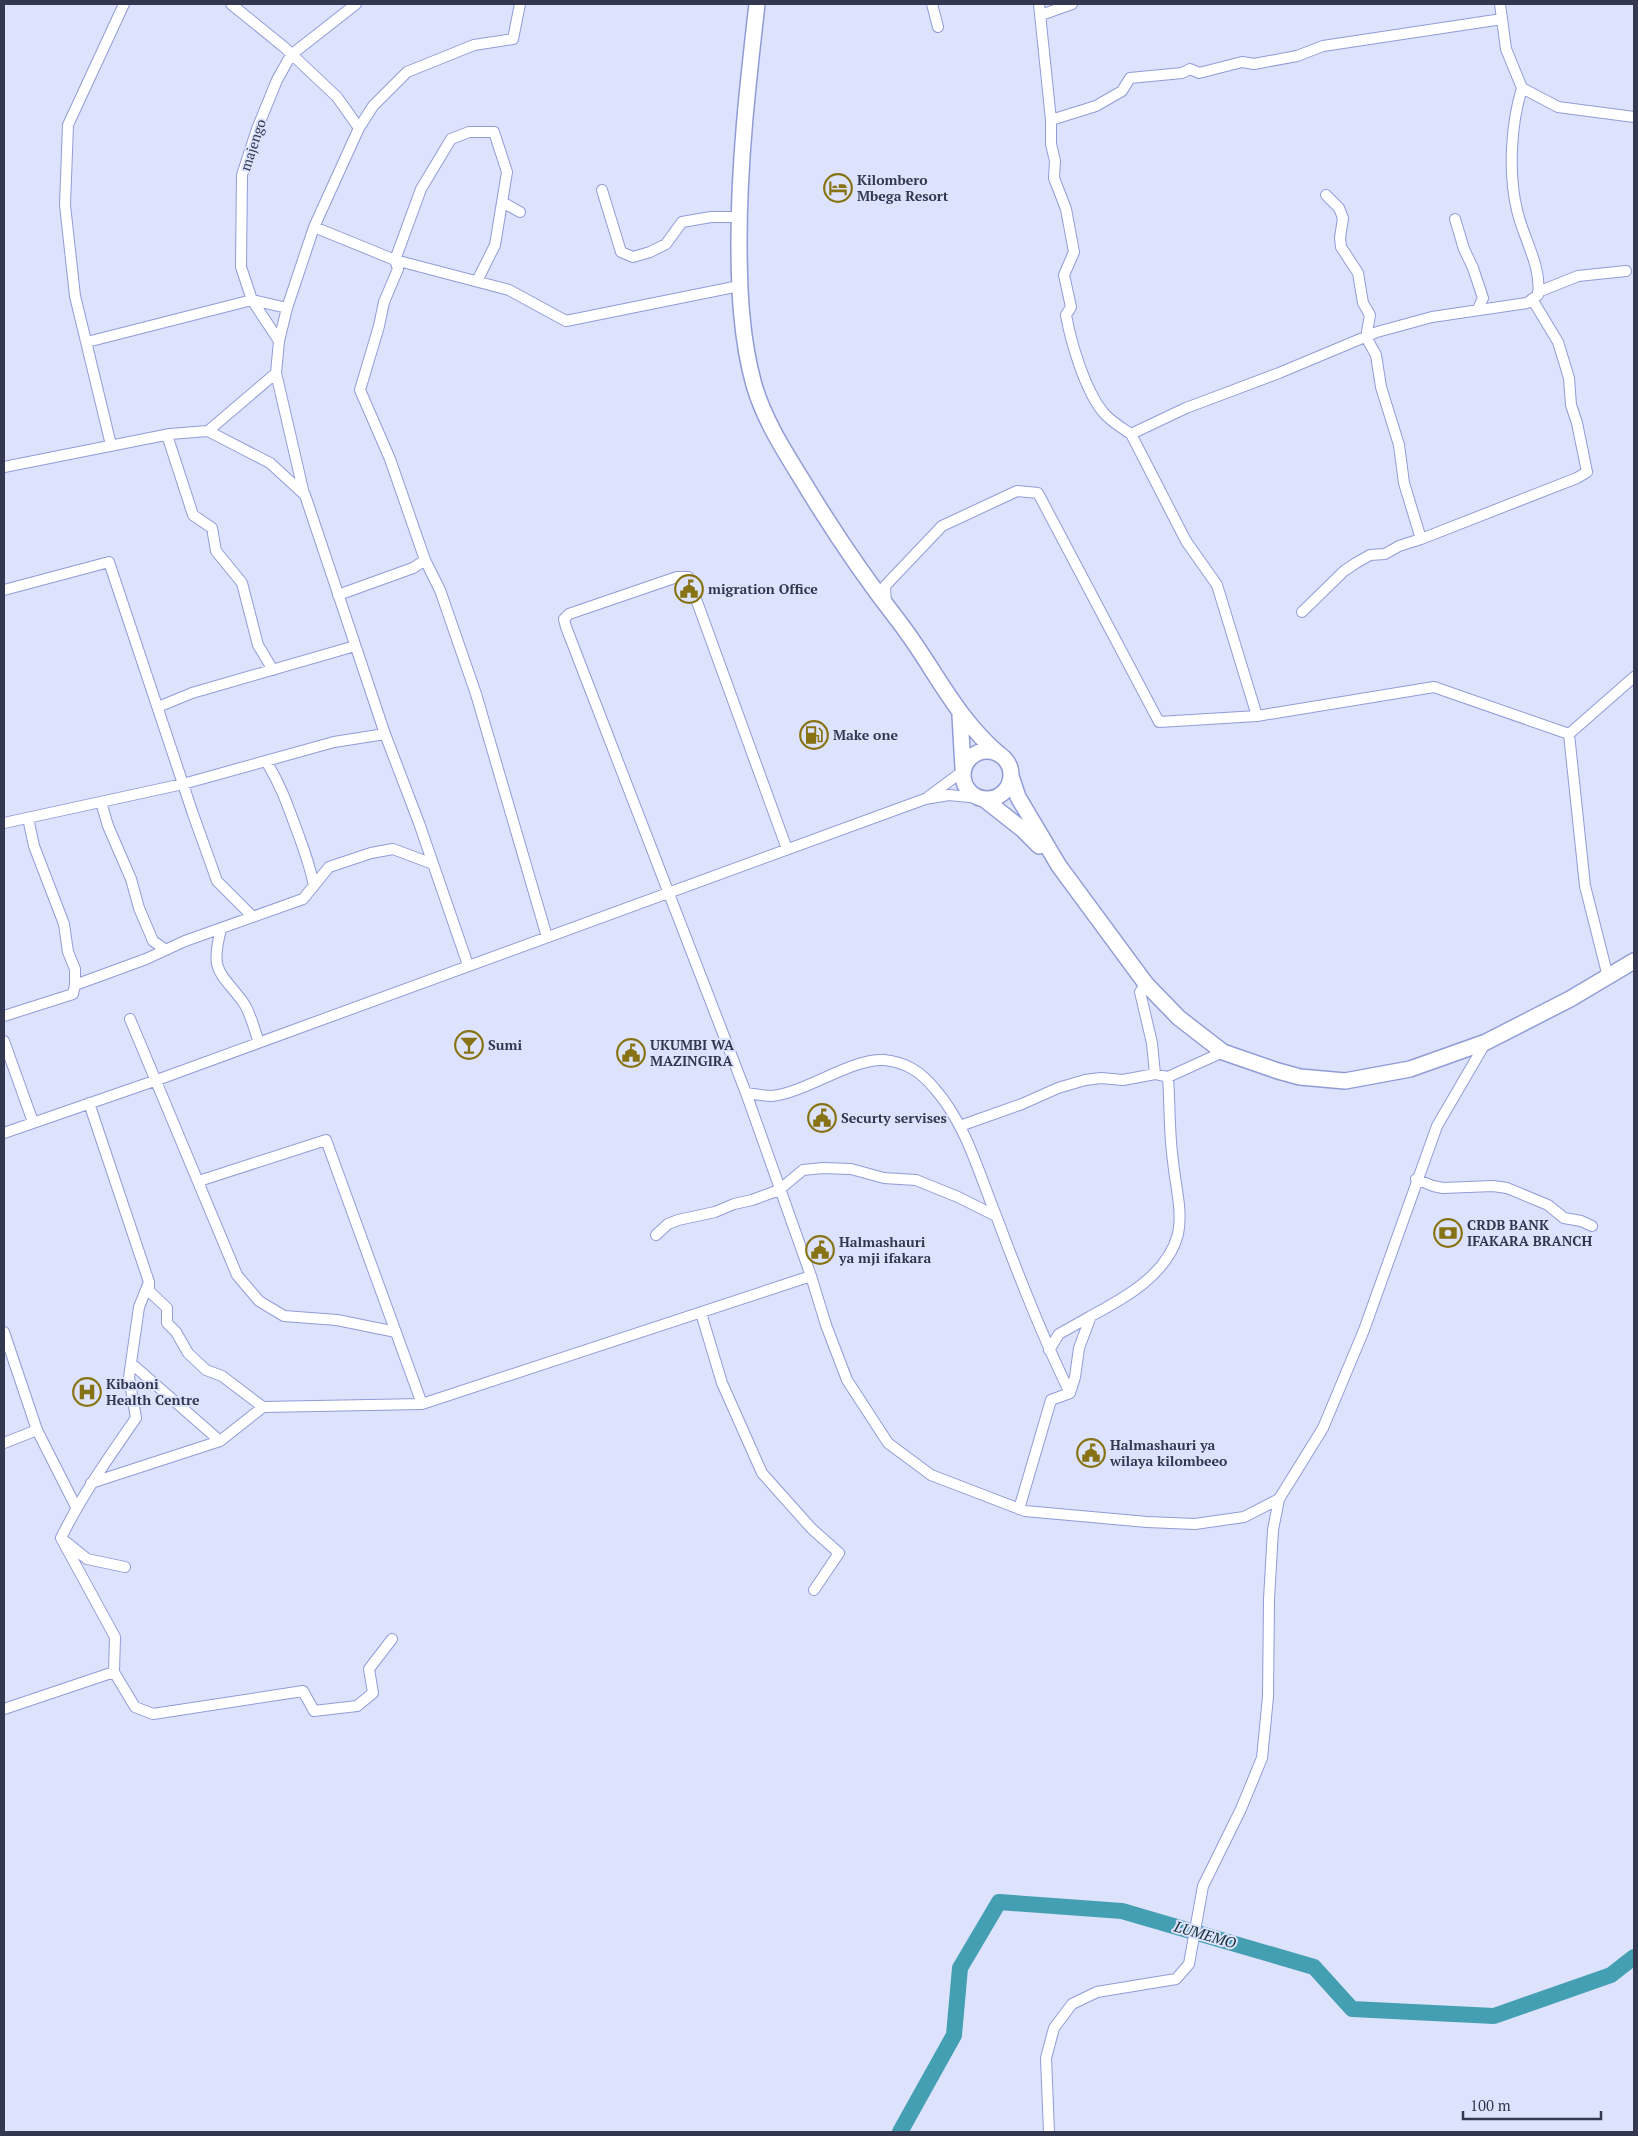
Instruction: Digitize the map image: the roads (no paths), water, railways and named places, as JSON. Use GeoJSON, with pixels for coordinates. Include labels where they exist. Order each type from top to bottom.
{"type":"FeatureCollection","features":[{"type":"Feature","properties":{"kind":"main road"},"geometry":{"type":"LineString","coordinates":[[757,4],[739,197],[739,286],[745,344],[754,387],[777,439],[814,501],[886,606],[912,639],[959,713],[980,738],[1007,762],[1023,806],[1059,866],[1146,984],[1179,1018],[1223,1052],[1278,1072],[1300,1077],[1345,1081],[1410,1069],[1486,1042],[1608,977],[1634,961]]}},
{"type":"Feature","properties":{"kind":"main road"},"geometry":{"type":"LineString","coordinates":[[959,713],[965,785],[973,795],[982,799],[1022,828],[1059,866]]}},
{"type":"Feature","properties":{"kind":"main road"},"geometry":{"type":"LineString","coordinates":[[963,770],[968,759],[976,753],[991,751],[1000,755]]}},
{"type":"Feature","properties":{"kind":"main road"},"geometry":{"type":"LineString","coordinates":[[982,799],[996,798],[1005,791],[1011,776]]}},
{"type":"Feature","properties":{"kind":"street"},"geometry":{"type":"LineString","coordinates":[[111,445],[75,296],[65,205],[68,124],[124,4]]}},
{"type":"Feature","properties":{"kind":"street"},"geometry":{"type":"LineString","coordinates":[[231,4],[337,97],[359,128]]}},
{"type":"Feature","properties":{"kind":"street"},"geometry":{"type":"LineString","coordinates":[[291,55],[356,4]]}},
{"type":"Feature","properties":{"kind":"street"},"geometry":{"type":"LineString","coordinates":[[468,965],[434,864],[384,734],[338,595],[325,562],[304,495],[276,373],[279,341],[287,308],[314,227],[359,128],[373,106],[407,72],[474,45],[514,39],[520,4]]}},
{"type":"Feature","properties":{"kind":"street"},"geometry":{"type":"LineString","coordinates":[[932,4],[938,27]]}},
{"type":"Feature","properties":{"kind":"street"},"geometry":{"type":"LineString","coordinates":[[1039,4],[1055,161],[1054,178],[1066,209],[1074,252],[1064,275],[1071,307],[1066,315],[1070,338],[1088,386],[1103,413],[1130,434],[1186,541],[1218,585],[1257,716]]}},
{"type":"Feature","properties":{"kind":"street"},"geometry":{"type":"LineString","coordinates":[[1041,15],[1072,4]]}},
{"type":"Feature","properties":{"kind":"street"},"geometry":{"type":"LineString","coordinates":[[1302,612],[1344,571],[1370,555],[1384,554],[1399,546],[1577,478],[1587,472],[1577,423],[1571,405],[1569,378],[1558,342],[1535,296],[1539,282],[1517,211],[1511,180],[1515,120],[1522,88],[1506,49],[1500,4]]}},
{"type":"Feature","properties":{"kind":"street"},"geometry":{"type":"LineString","coordinates":[[1051,120],[1096,106],[1122,91],[1130,78],[1182,73],[1190,69],[1198,73],[1242,62],[1254,64],[1297,56],[1323,46],[1502,19]]}},
{"type":"Feature","properties":{"kind":"street","name":"majengo"},"geometry":{"type":"LineString","coordinates":[[279,341],[252,300],[241,267],[242,175],[256,129],[277,80],[291,55]]}},
{"type":"Feature","properties":{"kind":"street"},"geometry":{"type":"LineString","coordinates":[[1522,88],[1558,106],[1634,117]]}},
{"type":"Feature","properties":{"kind":"street"},"geometry":{"type":"LineString","coordinates":[[477,281],[495,245],[508,172],[494,132],[469,132],[451,139],[421,189],[395,260],[398,270],[384,302],[360,390],[390,459],[426,560],[440,590],[476,694],[547,937]]}},
{"type":"Feature","properties":{"kind":"street"},"geometry":{"type":"LineString","coordinates":[[602,190],[621,252],[633,257],[650,252],[666,244],[682,222],[739,217]]}},
{"type":"Feature","properties":{"kind":"street"},"geometry":{"type":"LineString","coordinates":[[1326,194],[1338,208],[1343,218],[1340,238],[1341,247],[1358,273],[1363,303],[1370,315],[1366,337],[1376,355],[1381,387],[1399,445],[1404,483],[1421,538]]}},
{"type":"Feature","properties":{"kind":"street"},"geometry":{"type":"LineString","coordinates":[[502,202],[520,212]]}},
{"type":"Feature","properties":{"kind":"street"},"geometry":{"type":"LineString","coordinates":[[1454,219],[1464,250],[1473,268],[1482,298],[1478,309]]}},
{"type":"Feature","properties":{"kind":"street"},"geometry":{"type":"LineString","coordinates":[[314,227],[395,260],[509,290],[566,321],[739,286]]}},
{"type":"Feature","properties":{"kind":"street"},"geometry":{"type":"LineString","coordinates":[[1130,434],[1186,408],[1279,373],[1366,337],[1432,317],[1527,303],[1535,296],[1578,276],[1626,271]]}},
{"type":"Feature","properties":{"kind":"street"},"geometry":{"type":"LineString","coordinates":[[87,342],[252,300],[287,308]]}},
{"type":"Feature","properties":{"kind":"street"},"geometry":{"type":"LineString","coordinates":[[208,431],[276,373]]}},
{"type":"Feature","properties":{"kind":"street"},"geometry":{"type":"LineString","coordinates":[[4,467],[167,435],[208,431],[270,463],[304,495]]}},
{"type":"Feature","properties":{"kind":"street"},"geometry":{"type":"LineString","coordinates":[[167,435],[193,515],[212,528],[216,551],[242,583],[258,645],[273,670]]}},
{"type":"Feature","properties":{"kind":"street"},"geometry":{"type":"LineString","coordinates":[[886,606],[885,586],[942,526],[1017,491],[1038,493],[1159,722],[1257,716],[1434,687],[1569,734]]}},
{"type":"Feature","properties":{"kind":"street"},"geometry":{"type":"LineString","coordinates":[[338,595],[413,568],[426,560]]}},
{"type":"Feature","properties":{"kind":"street"},"geometry":{"type":"LineString","coordinates":[[4,591],[109,562],[183,784],[218,881],[253,917]]}},
{"type":"Feature","properties":{"kind":"street"},"geometry":{"type":"LineString","coordinates":[[787,849],[688,577],[677,577],[569,614],[564,619],[566,627],[746,1093],[811,1276],[826,1325],[847,1380],[888,1443],[931,1476],[1019,1509],[1147,1522],[1195,1524],[1244,1517],[1279,1499]]}},
{"type":"Feature","properties":{"kind":"street"},"geometry":{"type":"LineString","coordinates":[[158,707],[192,693],[355,646]]}},
{"type":"Feature","properties":{"kind":"street"},"geometry":{"type":"LineString","coordinates":[[1569,734],[1634,677]]}},
{"type":"Feature","properties":{"kind":"street"},"geometry":{"type":"LineString","coordinates":[[4,822],[183,784],[334,742],[384,734]]}},
{"type":"Feature","properties":{"kind":"street"},"geometry":{"type":"LineString","coordinates":[[1569,734],[1585,886],[1608,977]]}},
{"type":"Feature","properties":{"kind":"street"},"geometry":{"type":"LineString","coordinates":[[266,761],[278,780],[289,804],[311,868],[314,886]]}},
{"type":"Feature","properties":{"kind":"street"},"geometry":{"type":"LineString","coordinates":[[925,799],[963,770]]}},
{"type":"Feature","properties":{"kind":"street"},"geometry":{"type":"LineString","coordinates":[[4,1133],[157,1080],[925,799],[949,795],[982,799]]}},
{"type":"Feature","properties":{"kind":"street"},"geometry":{"type":"LineString","coordinates":[[101,802],[108,826],[131,879],[139,908],[153,942],[166,950]]}},
{"type":"Feature","properties":{"kind":"street"},"geometry":{"type":"LineString","coordinates":[[4,1016],[73,994],[75,986],[75,969],[68,952],[64,924],[34,846],[28,818]]}},
{"type":"Feature","properties":{"kind":"street"},"geometry":{"type":"LineString","coordinates":[[75,986],[185,941],[303,898],[329,867],[371,853],[393,849],[434,864]]}},
{"type":"Feature","properties":{"kind":"street"},"geometry":{"type":"LineString","coordinates":[[311,868],[326,871]]}},
{"type":"Feature","properties":{"kind":"street"},"geometry":{"type":"LineString","coordinates":[[221,929],[215,958],[222,978],[244,1004],[259,1042]]}},
{"type":"Feature","properties":{"kind":"street"},"geometry":{"type":"LineString","coordinates":[[1146,984],[1140,992],[1152,1043],[1155,1074]]}},
{"type":"Feature","properties":{"kind":"street"},"geometry":{"type":"LineString","coordinates":[[130,1019],[237,1275],[259,1301],[284,1316],[337,1320],[396,1332]]}},
{"type":"Feature","properties":{"kind":"street"},"geometry":{"type":"LineString","coordinates":[[4,1041],[7,1063],[33,1122]]}},
{"type":"Feature","properties":{"kind":"street"},"geometry":{"type":"LineString","coordinates":[[1049,2132],[1046,2058],[1054,2028],[1072,2004],[1097,1992],[1176,1979],[1189,1964],[1203,1886],[1241,1809],[1262,1758],[1268,1697],[1269,1599],[1273,1530],[1279,1499],[1324,1428],[1364,1330],[1416,1179],[1437,1126],[1486,1042]]}},
{"type":"Feature","properties":{"kind":"street"},"geometry":{"type":"LineString","coordinates":[[960,1126],[1022,1104],[1058,1088],[1085,1080],[1101,1078],[1123,1080],[1155,1074],[1168,1077],[1223,1052]]}},
{"type":"Feature","properties":{"kind":"street"},"geometry":{"type":"LineString","coordinates":[[746,1093],[771,1096],[793,1091],[864,1062],[883,1060],[906,1064],[920,1074],[936,1090],[960,1126],[983,1176],[996,1216],[1049,1350],[1070,1393]]}},
{"type":"Feature","properties":{"kind":"street"},"geometry":{"type":"LineString","coordinates":[[1049,1350],[1059,1334],[1135,1291],[1167,1259],[1178,1233],[1178,1202],[1172,1160],[1168,1077]]}},
{"type":"Feature","properties":{"kind":"street"},"geometry":{"type":"LineString","coordinates":[[89,1103],[149,1282],[149,1291],[167,1308],[167,1323],[176,1332],[188,1353],[206,1370],[222,1376],[263,1407]]}},
{"type":"Feature","properties":{"kind":"street"},"geometry":{"type":"LineString","coordinates":[[199,1181],[326,1140],[422,1404]]}},
{"type":"Feature","properties":{"kind":"street"},"geometry":{"type":"LineString","coordinates":[[656,1235],[668,1224],[752,1200],[779,1190],[803,1170],[823,1168],[851,1169],[884,1178],[916,1180],[958,1197],[996,1216]]}},
{"type":"Feature","properties":{"kind":"street"},"geometry":{"type":"LineString","coordinates":[[1416,1179],[1443,1188],[1493,1186],[1507,1188],[1548,1205],[1564,1218],[1581,1221],[1592,1226]]}},
{"type":"Feature","properties":{"kind":"street"},"geometry":{"type":"LineString","coordinates":[[91,1483],[220,1441],[263,1407],[422,1404],[811,1276]]}},
{"type":"Feature","properties":{"kind":"street"},"geometry":{"type":"LineString","coordinates":[[61,1538],[76,1507],[91,1483],[136,1418],[129,1377],[139,1306],[149,1282]]}},
{"type":"Feature","properties":{"kind":"street"},"geometry":{"type":"LineString","coordinates":[[701,1313],[722,1384],[762,1473],[812,1529],[839,1553],[814,1590]]}},
{"type":"Feature","properties":{"kind":"street"},"geometry":{"type":"LineString","coordinates":[[1070,1393],[1075,1377],[1079,1348],[1091,1316]]}},
{"type":"Feature","properties":{"kind":"street"},"geometry":{"type":"LineString","coordinates":[[4,1332],[37,1430],[76,1507]]}},
{"type":"Feature","properties":{"kind":"street"},"geometry":{"type":"LineString","coordinates":[[132,1364],[220,1441]]}},
{"type":"Feature","properties":{"kind":"street"},"geometry":{"type":"LineString","coordinates":[[1019,1509],[1051,1400],[1070,1393]]}},
{"type":"Feature","properties":{"kind":"street"},"geometry":{"type":"LineString","coordinates":[[4,1443],[37,1430]]}},
{"type":"Feature","properties":{"kind":"street"},"geometry":{"type":"LineString","coordinates":[[61,1538],[87,1559],[125,1567]]}},
{"type":"Feature","properties":{"kind":"street"},"geometry":{"type":"LineString","coordinates":[[61,1538],[115,1637],[114,1672],[135,1707],[152,1714],[302,1691],[314,1711],[357,1706],[373,1693],[369,1669],[392,1639]]}},
{"type":"Feature","properties":{"kind":"street"},"geometry":{"type":"LineString","coordinates":[[4,1709],[114,1672]]}},
{"type":"Feature","properties":{"kind":"waterway","name":"LUMEMO"},"geometry":{"type":"LineString","coordinates":[[900,2132],[954,2035],[960,1968],[999,1902],[1122,1911],[1314,1967],[1352,2009],[1494,2016],[1611,1975],[1634,1957]]}},
{"type":"Feature","properties":{"kind":"place","name":"Kilombero Mbega Resort"},"geometry":{"type":"Point","coordinates":[838,188]}},
{"type":"Feature","properties":{"kind":"place","name":"migration Office"},"geometry":{"type":"Point","coordinates":[689,589]}},
{"type":"Feature","properties":{"kind":"place","name":"Make one"},"geometry":{"type":"Point","coordinates":[814,735]}},
{"type":"Feature","properties":{"kind":"place","name":"Sumi"},"geometry":{"type":"Point","coordinates":[469,1045]}},
{"type":"Feature","properties":{"kind":"place","name":"UKUMBI WA MAZINGIRA"},"geometry":{"type":"Point","coordinates":[631,1053]}},
{"type":"Feature","properties":{"kind":"place","name":"Securty servises"},"geometry":{"type":"Point","coordinates":[822,1118]}},
{"type":"Feature","properties":{"kind":"place","name":"CRDB BANK IFAKARA BRANCH"},"geometry":{"type":"Point","coordinates":[1448,1233]}},
{"type":"Feature","properties":{"kind":"place","name":"Halmashauri ya mji ifakara"},"geometry":{"type":"Point","coordinates":[820,1250]}},
{"type":"Feature","properties":{"kind":"place","name":"Kibaoni Health Centre"},"geometry":{"type":"Point","coordinates":[87,1392]}},
{"type":"Feature","properties":{"kind":"place","name":"Halmashauri ya wilaya kilombeeo"},"geometry":{"type":"Point","coordinates":[1091,1453]}}]}
